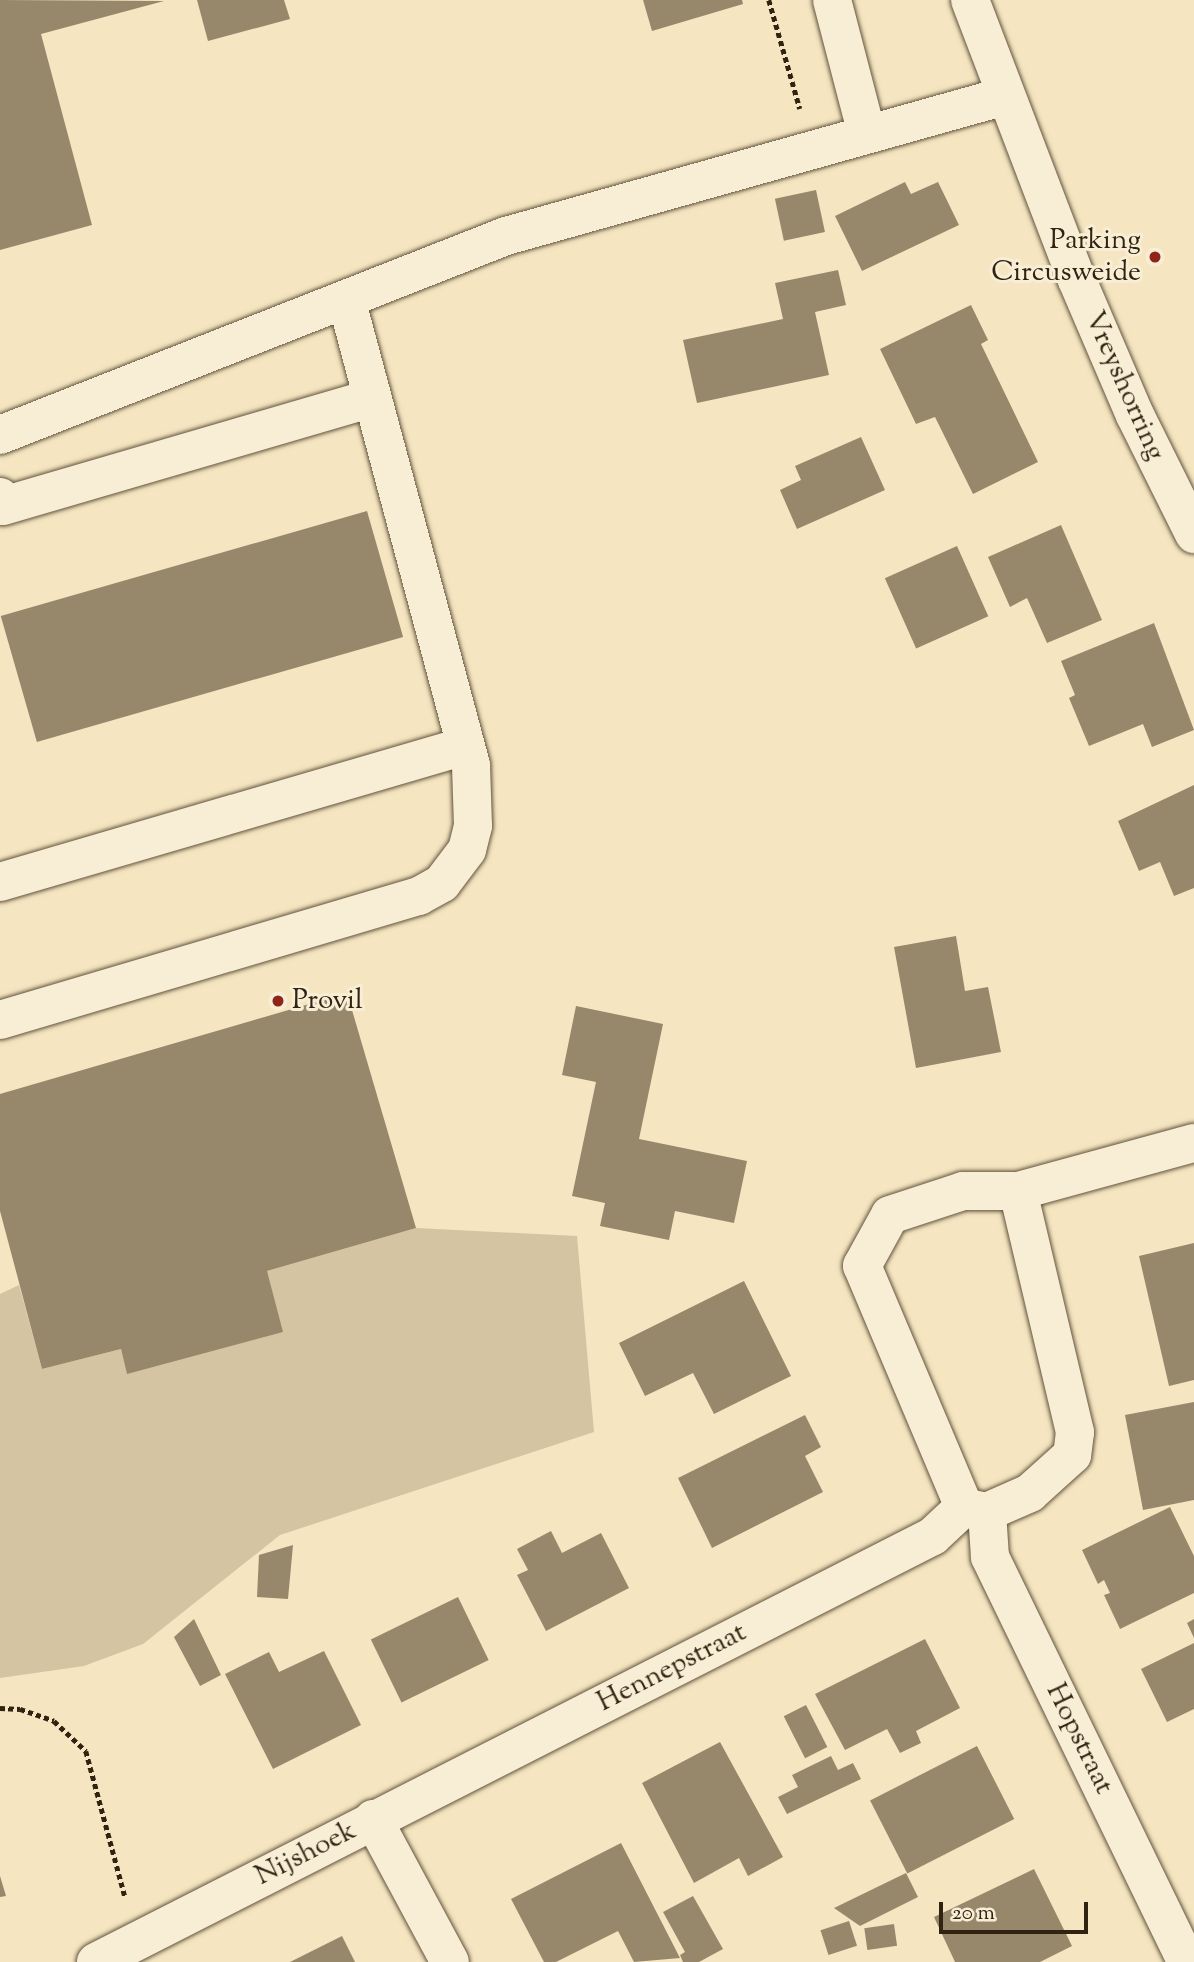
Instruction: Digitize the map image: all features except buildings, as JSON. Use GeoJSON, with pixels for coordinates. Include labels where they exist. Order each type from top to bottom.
{"type":"FeatureCollection","features":[{"type":"Feature","properties":{"kind":"street"},"geometry":{"type":"LineString","coordinates":[[832,0],[867,134]]}},
{"type":"Feature","properties":{"kind":"street","name":"Vreyshorring"},"geometry":{"type":"LineString","coordinates":[[970,0],[1004,96],[1135,415],[1194,534]]}},
{"type":"Feature","properties":{"kind":"street"},"geometry":{"type":"LineString","coordinates":[[0,435],[506,236],[1004,96]]}},
{"type":"Feature","properties":{"kind":"street"},"geometry":{"type":"LineString","coordinates":[[0,1020],[419,896],[442,883],[467,850],[474,803],[466,746],[346,300]]}},
{"type":"Feature","properties":{"kind":"street"},"geometry":{"type":"LineString","coordinates":[[0,497],[3,506],[373,398]]}},
{"type":"Feature","properties":{"kind":"street"},"geometry":{"type":"LineString","coordinates":[[0,882],[466,746]]}},
{"type":"Feature","properties":{"kind":"street"},"geometry":{"type":"LineString","coordinates":[[976,1510],[862,1266],[890,1215],[963,1191],[1018,1191],[1194,1143]]}},
{"type":"Feature","properties":{"kind":"street","name":"Hennepstraat"},"geometry":{"type":"LineString","coordinates":[[373,1819],[933,1536],[976,1510],[1030,1493],[1072,1455],[1075,1432],[1018,1191]]}},
{"type":"Feature","properties":{"kind":"street","name":"Hopstraat"},"geometry":{"type":"LineString","coordinates":[[976,1510],[990,1557],[1187,1962]]}},
{"type":"Feature","properties":{"kind":"street","name":"Nijshoek"},"geometry":{"type":"LineString","coordinates":[[96,1962],[373,1819],[450,1962]]}},
{"type":"Feature","properties":{"kind":"path"},"geometry":{"type":"LineString","coordinates":[[769,0],[812,150]]}},
{"type":"Feature","properties":{"kind":"path"},"geometry":{"type":"LineString","coordinates":[[0,1708],[20,1709],[54,1721],[86,1751],[118,1877],[141,1939]]}},
{"type":"Feature","properties":{"kind":"shaded area"},"geometry":{"type":"Polygon","coordinates":[[[416,1228],[577,1236],[594,1432],[280,1535],[143,1644],[84,1666],[0,1678],[0,1294],[19,1285],[42,1369],[121,1349],[127,1373],[267,1271],[416,1228]]]}},
{"type":"Feature","properties":{"kind":"place","name":"Parking Circusweide"},"geometry":{"type":"Point","coordinates":[1155,257]}},
{"type":"Feature","properties":{"kind":"place","name":"Provil"},"geometry":{"type":"Point","coordinates":[278,1001]}}]}
